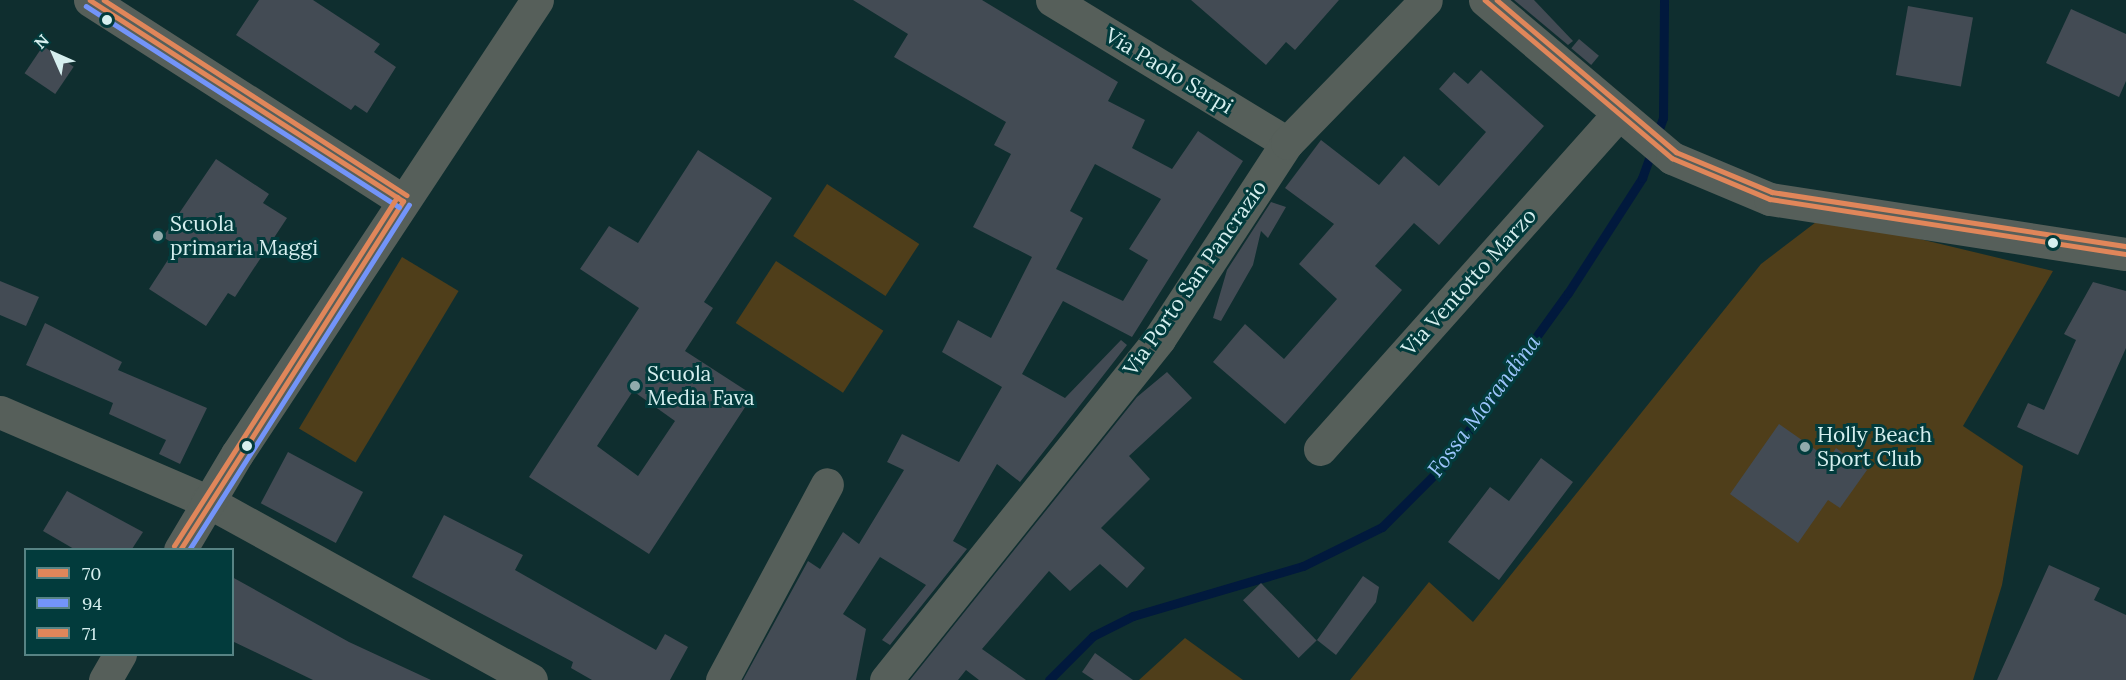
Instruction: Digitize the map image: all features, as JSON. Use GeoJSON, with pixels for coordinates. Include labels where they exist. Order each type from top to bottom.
{"type":"FeatureCollection","features":[{"type":"Feature","properties":{"kind":"street"},"geometry":{"type":"LineString","coordinates":[[90,0],[403,201]]}},
{"type":"Feature","properties":{"kind":"street"},"geometry":{"type":"LineString","coordinates":[[181,548],[207,501],[537,0]]}},
{"type":"Feature","properties":{"kind":"street","name":"Via Paolo Sarpi"},"geometry":{"type":"LineString","coordinates":[[1052,0],[1287,143]]}},
{"type":"Feature","properties":{"kind":"street","name":"Via Porto San Pancrazio"},"geometry":{"type":"LineString","coordinates":[[886,680],[1158,339],[1287,143],[1426,0]]}},
{"type":"Feature","properties":{"kind":"street"},"geometry":{"type":"LineString","coordinates":[[1485,0],[1618,116],[1672,158],[1770,199],[2126,254]]}},
{"type":"Feature","properties":{"kind":"street","name":"Via Ventotto Marzo"},"geometry":{"type":"LineString","coordinates":[[1320,449],[1618,116]]}},
{"type":"Feature","properties":{"kind":"street"},"geometry":{"type":"LineString","coordinates":[[0,412],[207,501],[531,680]]}},
{"type":"Feature","properties":{"kind":"street"},"geometry":{"type":"LineString","coordinates":[[722,680],[827,484]]}},
{"type":"Feature","properties":{"kind":"street"},"geometry":{"type":"LineString","coordinates":[[105,680],[119,656]]}},
{"type":"Feature","properties":{"kind":"shaded area"},"geometry":{"type":"Polygon","coordinates":[[[827,184],[919,244],[885,296],[793,236],[827,184]]]}},
{"type":"Feature","properties":{"kind":"shaded area","name":"Holly Beach Sport Club"},"geometry":{"type":"Polygon","coordinates":[[[1824,216],[2053,271],[1963,426],[2023,466],[2002,585],[1973,680],[1350,680],[1429,582],[1473,622],[1761,264],[1824,216]]]}},
{"type":"Feature","properties":{"kind":"shaded area"},"geometry":{"type":"Polygon","coordinates":[[[402,257],[459,291],[356,462],[299,428],[402,257]]]}},
{"type":"Feature","properties":{"kind":"shaded area"},"geometry":{"type":"Polygon","coordinates":[[[776,261],[883,331],[843,393],[736,323],[776,261]]]}},
{"type":"Feature","properties":{"kind":"shaded area"},"geometry":{"type":"Polygon","coordinates":[[[1185,638],[1243,680],[1139,680],[1185,638]]]}},
{"type":"Feature","properties":{"kind":"building"},"geometry":{"type":"Polygon","coordinates":[[[259,0],[313,0],[380,44],[374,52],[396,67],[367,113],[355,105],[351,110],[236,35],[259,0]]]}},
{"type":"Feature","properties":{"kind":"building"},"geometry":{"type":"Polygon","coordinates":[[[853,0],[982,0],[1118,82],[1108,101],[1145,120],[1132,148],[1172,169],[1198,131],[1243,161],[1132,337],[1063,301],[1022,374],[1065,398],[1121,340],[1127,345],[1020,482],[997,464],[953,541],[967,549],[890,645],[882,640],[926,585],[880,557],[843,614],[866,629],[856,680],[743,680],[808,561],[820,569],[843,532],[859,544],[904,470],[887,462],[902,434],[959,462],[1002,387],[942,352],[958,320],[991,338],[1032,257],[973,227],[1011,154],[994,145],[1006,122],[894,57],[908,34],[853,0]],[[1095,164],[1070,211],[1083,218],[1056,269],[1123,301],[1148,260],[1129,249],[1161,199],[1095,164]]]}},
{"type":"Feature","properties":{"kind":"building"},"geometry":{"type":"Polygon","coordinates":[[[1191,0],[1339,0],[1295,50],[1286,42],[1266,65],[1191,0]]]}},
{"type":"Feature","properties":{"kind":"building"},"geometry":{"type":"Polygon","coordinates":[[[1514,0],[1534,0],[1573,41],[1568,45],[1514,0]]]}},
{"type":"Feature","properties":{"kind":"building"},"geometry":{"type":"Polygon","coordinates":[[[1908,6],[1973,17],[1961,86],[1896,75],[1908,6]]]}},
{"type":"Feature","properties":{"kind":"building"},"geometry":{"type":"Polygon","coordinates":[[[2071,9],[2126,34],[2126,81],[2119,97],[2046,63],[2071,9]]]}},
{"type":"Feature","properties":{"kind":"building"},"geometry":{"type":"Polygon","coordinates":[[[1579,39],[1599,56],[1591,65],[1571,48],[1579,39]]]}},
{"type":"Feature","properties":{"kind":"building"},"geometry":{"type":"Polygon","coordinates":[[[43,46],[74,67],[55,94],[25,73],[43,46]]]}},
{"type":"Feature","properties":{"kind":"building"},"geometry":{"type":"Polygon","coordinates":[[[1481,70],[1544,126],[1439,245],[1414,223],[1375,266],[1402,290],[1285,424],[1213,362],[1245,324],[1284,359],[1337,299],[1299,264],[1334,224],[1285,188],[1321,140],[1379,185],[1404,156],[1439,186],[1486,132],[1439,89],[1454,72],[1468,84],[1481,70]]]}},
{"type":"Feature","properties":{"kind":"building"},"geometry":{"type":"Polygon","coordinates":[[[698,150],[772,198],[704,302],[713,308],[685,351],[753,395],[649,554],[529,477],[639,308],[580,269],[609,226],[638,243],[698,150]],[[633,391],[597,446],[638,476],[675,421],[633,391]]]}},
{"type":"Feature","properties":{"kind":"building"},"geometry":{"type":"Polygon","coordinates":[[[216,159],[269,194],[263,203],[287,218],[235,297],[228,293],[206,326],[149,289],[177,246],[163,237],[216,159]]]}},
{"type":"Feature","properties":{"kind":"building"},"geometry":{"type":"Polygon","coordinates":[[[1271,202],[1286,207],[1268,238],[1261,231],[1253,265],[1221,321],[1213,318],[1227,270],[1271,202]]]}},
{"type":"Feature","properties":{"kind":"building"},"geometry":{"type":"Polygon","coordinates":[[[0,281],[39,297],[26,326],[0,315],[0,281]]]}},
{"type":"Feature","properties":{"kind":"building"},"geometry":{"type":"Polygon","coordinates":[[[2093,282],[2126,291],[2126,348],[2078,455],[2017,427],[2028,403],[2044,410],[2076,340],[2064,334],[2093,282]]]}},
{"type":"Feature","properties":{"kind":"building"},"geometry":{"type":"Polygon","coordinates":[[[45,323],[122,362],[118,370],[207,408],[180,464],[159,454],[166,440],[109,414],[113,403],[26,365],[45,323]]]}},
{"type":"Feature","properties":{"kind":"building"},"geometry":{"type":"Polygon","coordinates":[[[1167,372],[1192,398],[1129,456],[1150,479],[1101,528],[1145,568],[1127,588],[1100,564],[1070,591],[1049,571],[982,649],[1026,680],[979,680],[966,670],[958,680],[910,680],[1137,397],[1167,372]]]}},
{"type":"Feature","properties":{"kind":"building"},"geometry":{"type":"Polygon","coordinates":[[[1779,424],[1829,459],[1836,448],[1867,470],[1840,508],[1828,500],[1798,543],[1730,494],[1779,424]]]}},
{"type":"Feature","properties":{"kind":"building"},"geometry":{"type":"Polygon","coordinates":[[[288,452],[363,492],[336,543],[261,503],[288,452]]]}},
{"type":"Feature","properties":{"kind":"building"},"geometry":{"type":"Polygon","coordinates":[[[1541,458],[1573,482],[1499,580],[1448,542],[1490,487],[1509,501],[1541,458]]]}},
{"type":"Feature","properties":{"kind":"building"},"geometry":{"type":"Polygon","coordinates":[[[67,491],[143,532],[133,548],[72,548],[43,531],[67,491]]]}},
{"type":"Feature","properties":{"kind":"building"},"geometry":{"type":"Polygon","coordinates":[[[444,515],[523,555],[515,570],[656,650],[665,634],[688,647],[670,680],[592,680],[571,668],[573,662],[412,577],[444,515]]]}},
{"type":"Feature","properties":{"kind":"building"},"geometry":{"type":"Polygon","coordinates":[[[2049,565],[2100,588],[2094,600],[2126,615],[2126,680],[1997,680],[2049,565]]]}},
{"type":"Feature","properties":{"kind":"building"},"geometry":{"type":"Polygon","coordinates":[[[1363,576],[1379,587],[1376,602],[1336,655],[1317,640],[1363,576]]]}},
{"type":"Feature","properties":{"kind":"building"},"geometry":{"type":"Polygon","coordinates":[[[234,578],[349,642],[431,680],[313,680],[234,642],[234,578]]]}},
{"type":"Feature","properties":{"kind":"building"},"geometry":{"type":"Polygon","coordinates":[[[1261,583],[1317,641],[1299,658],[1243,600],[1261,583]]]}},
{"type":"Feature","properties":{"kind":"building"},"geometry":{"type":"Polygon","coordinates":[[[1095,653],[1133,680],[1094,680],[1082,672],[1095,653]]]}},
{"type":"Feature","properties":{"kind":"waterway","name":"Fossa Morandina"},"geometry":{"type":"LineString","coordinates":[[1656,137],[1663,118],[1664,0]]}},
{"type":"Feature","properties":{"kind":"waterway","name":"Fossa Morandina"},"geometry":{"type":"LineString","coordinates":[[1049,680],[1093,636],[1133,616],[1303,566],[1382,527],[1443,466],[1568,293],[1642,178],[1652,150]]}},
{"type":"Feature","properties":{"kind":"transit line","name":"70"},"geometry":{"type":"LineString","coordinates":[[90,0],[403,201]]}},
{"type":"Feature","properties":{"kind":"transit line","name":"71"},"geometry":{"type":"LineString","coordinates":[[104,0],[407,195]]}},
{"type":"Feature","properties":{"kind":"transit line","name":"70"},"geometry":{"type":"LineString","coordinates":[[1485,0],[1672,158],[1770,199],[2126,254]]}},
{"type":"Feature","properties":{"kind":"transit line","name":"71"},"geometry":{"type":"LineString","coordinates":[[1497,0],[1676,152],[1772,192],[2126,246]]}},
{"type":"Feature","properties":{"kind":"transit line","name":"94"},"geometry":{"type":"LineString","coordinates":[[86,6],[399,207]]}},
{"type":"Feature","properties":{"kind":"transit line","name":"71"},"geometry":{"type":"LineString","coordinates":[[174,546],[397,197]]}},
{"type":"Feature","properties":{"kind":"transit line","name":"70"},"geometry":{"type":"LineString","coordinates":[[181,548],[403,201]]}},
{"type":"Feature","properties":{"kind":"transit line","name":"94"},"geometry":{"type":"LineString","coordinates":[[190,548],[409,205]]}},
{"type":"Feature","properties":{"kind":"place","name":"Scuola primaria Maggi"},"geometry":{"type":"Point","coordinates":[158,236]}},
{"type":"Feature","properties":{"kind":"place","name":"Scuola Media Fava"},"geometry":{"type":"Point","coordinates":[635,386]}},
{"type":"Feature","properties":{"kind":"place","name":"Holly Beach Sport Club"},"geometry":{"type":"Point","coordinates":[1805,447]}}]}
